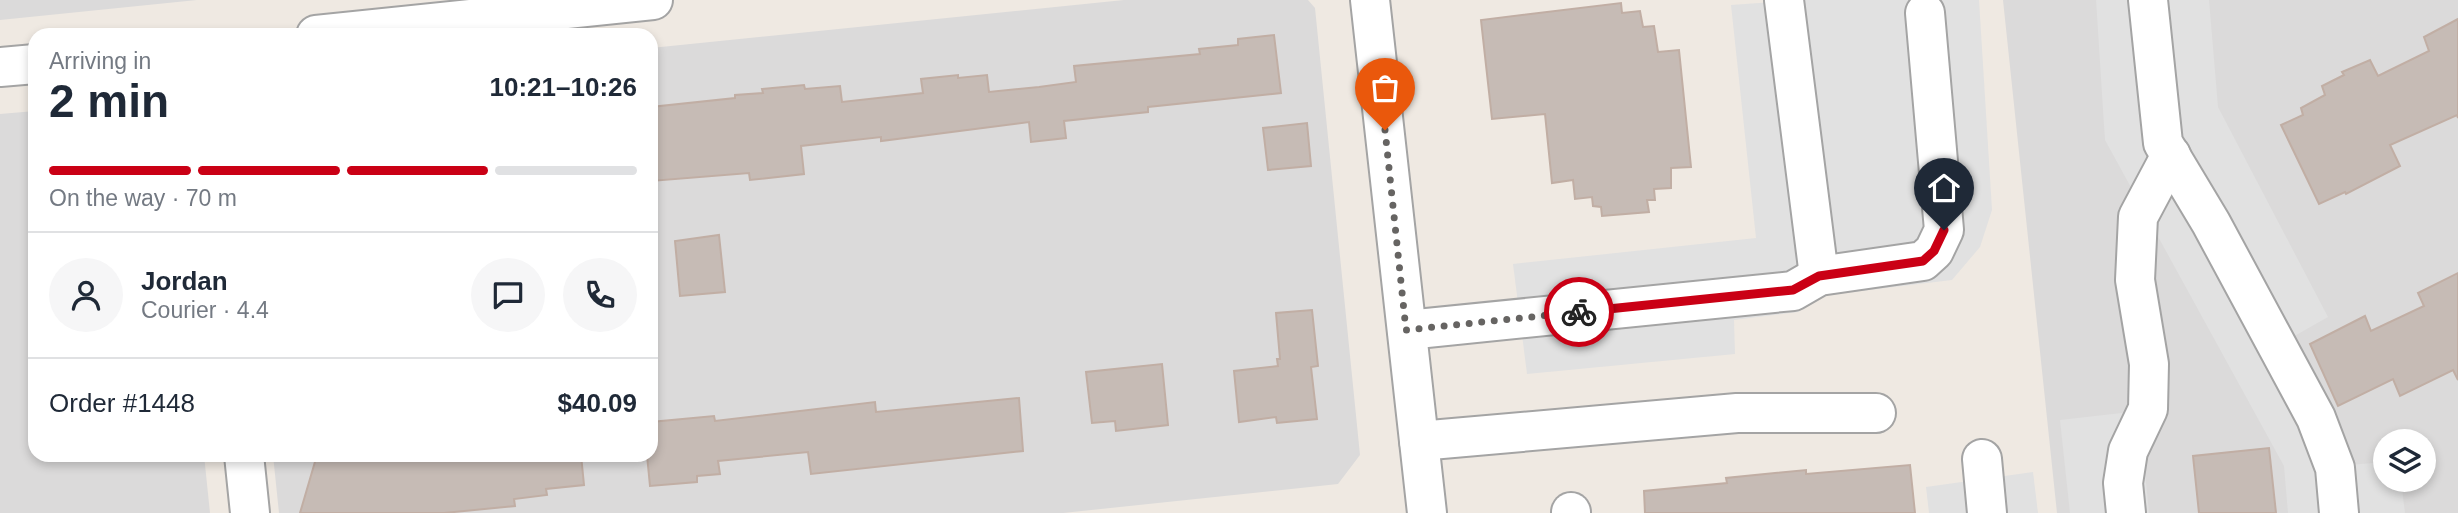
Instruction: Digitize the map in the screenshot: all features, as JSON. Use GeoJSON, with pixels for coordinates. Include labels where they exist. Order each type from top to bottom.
{"type":"FeatureCollection","features":[{"type":"Feature","properties":{"kind":"street"},"geometry":{"type":"LineString","coordinates":[[383,28],[653,0]]}},
{"type":"Feature","properties":{"kind":"street"},"geometry":{"type":"LineString","coordinates":[[1370,0],[1427,513]]}},
{"type":"Feature","properties":{"kind":"street"},"geometry":{"type":"LineString","coordinates":[[1784,0],[1819,276]]}},
{"type":"Feature","properties":{"kind":"street"},"geometry":{"type":"LineString","coordinates":[[2148,0],[2163,143],[2211,223],[2316,418],[2335,468],[2339,513]]}},
{"type":"Feature","properties":{"kind":"street"},"geometry":{"type":"LineString","coordinates":[[1406,330],[1793,290],[1819,276],[1923,261],[1934,251],[1944,230],[1925,13]]}},
{"type":"Feature","properties":{"kind":"street"},"geometry":{"type":"LineString","coordinates":[[0,67],[28,65]]}},
{"type":"Feature","properties":{"kind":"street"},"geometry":{"type":"LineString","coordinates":[[2126,513],[2123,483],[2128,451],[2148,409],[2149,364],[2135,280],[2138,217],[2171,155]]}},
{"type":"Feature","properties":{"kind":"street"},"geometry":{"type":"LineString","coordinates":[[1419,441],[1737,414],[1876,413]]}},
{"type":"Feature","properties":{"kind":"street"},"geometry":{"type":"LineString","coordinates":[[1982,459],[1987,513]]}},
{"type":"Feature","properties":{"kind":"street"},"geometry":{"type":"LineString","coordinates":[[245,462],[250,513]]}},
{"type":"Feature","properties":{"kind":"shaded area"},"geometry":{"type":"Polygon","coordinates":[[[0,0],[197,0],[0,20],[0,0]]]}},
{"type":"Feature","properties":{"kind":"shaded area"},"geometry":{"type":"Polygon","coordinates":[[[1124,0],[1308,0],[1315,8],[1360,455],[1338,484],[1063,513],[279,513],[274,462],[658,462],[658,47],[1124,0]]]}},
{"type":"Feature","properties":{"kind":"shaded area"},"geometry":{"type":"Polygon","coordinates":[[[1799,0],[1979,0],[1992,210],[1980,247],[1952,280],[1827,295],[1798,312],[1734,320],[1735,354],[1527,374],[1513,264],[1756,238],[1731,5],[1799,0]]]}},
{"type":"Feature","properties":{"kind":"shaded area"},"geometry":{"type":"Polygon","coordinates":[[[2003,0],[2458,0],[2458,513],[2057,513],[2003,0]]]}},
{"type":"Feature","properties":{"kind":"shaded area"},"geometry":{"type":"Polygon","coordinates":[[[2096,0],[2209,0],[2218,107],[2328,317],[2289,339],[2337,466],[2373,463],[2373,492],[2402,492],[2405,513],[2288,513],[2284,466],[2105,140],[2096,0]]]}},
{"type":"Feature","properties":{"kind":"shaded area"},"geometry":{"type":"Polygon","coordinates":[[[28,112],[28,462],[205,462],[210,513],[0,513],[0,114],[28,112]]]}},
{"type":"Feature","properties":{"kind":"shaded area"},"geometry":{"type":"Polygon","coordinates":[[[2139,411],[2149,513],[2070,513],[2060,420],[2139,411]]]}},
{"type":"Feature","properties":{"kind":"shaded area"},"geometry":{"type":"Polygon","coordinates":[[[2033,472],[2038,513],[1929,513],[1926,487],[2033,472]]]}},
{"type":"Feature","properties":{"kind":"building"},"geometry":{"type":"Polygon","coordinates":[[[1621,3],[1622,13],[1640,11],[1643,27],[1654,26],[1658,52],[1679,50],[1691,167],[1671,168],[1671,188],[1654,189],[1655,200],[1647,200],[1649,212],[1602,216],[1601,207],[1593,206],[1592,197],[1575,199],[1573,180],[1552,183],[1545,114],[1492,119],[1481,20],[1621,3]]]}},
{"type":"Feature","properties":{"kind":"building"},"geometry":{"type":"Polygon","coordinates":[[[2458,19],[2458,118],[2457,115],[2390,145],[2400,166],[2346,194],[2345,192],[2319,204],[2281,125],[2303,115],[2301,108],[2325,95],[2322,86],[2344,75],[2342,72],[2370,60],[2378,76],[2429,51],[2424,37],[2458,19]]]}},
{"type":"Feature","properties":{"kind":"building"},"geometry":{"type":"Polygon","coordinates":[[[1274,35],[1281,93],[1148,107],[1148,112],[1064,121],[1066,138],[1031,142],[1029,122],[881,141],[881,137],[801,146],[804,174],[750,180],[749,173],[658,180],[658,106],[735,98],[735,95],[763,93],[762,89],[804,85],[805,89],[840,86],[842,102],[923,93],[921,79],[958,75],[958,78],[987,75],[989,92],[1039,87],[1076,82],[1074,66],[1200,54],[1199,49],[1238,45],[1238,39],[1274,35]]]}},
{"type":"Feature","properties":{"kind":"building"},"geometry":{"type":"Polygon","coordinates":[[[1307,123],[1311,166],[1268,170],[1263,128],[1307,123]]]}},
{"type":"Feature","properties":{"kind":"building"},"geometry":{"type":"Polygon","coordinates":[[[719,235],[725,292],[680,296],[675,241],[719,235]]]}},
{"type":"Feature","properties":{"kind":"building"},"geometry":{"type":"Polygon","coordinates":[[[2458,273],[2458,380],[2453,370],[2400,396],[2393,379],[2338,406],[2310,344],[2365,316],[2371,331],[2424,306],[2418,293],[2458,273]]]}},
{"type":"Feature","properties":{"kind":"building"},"geometry":{"type":"Polygon","coordinates":[[[1312,310],[1318,366],[1311,367],[1317,419],[1277,423],[1276,417],[1239,422],[1234,371],[1278,366],[1277,359],[1280,359],[1276,313],[1312,310]]]}},
{"type":"Feature","properties":{"kind":"building"},"geometry":{"type":"Polygon","coordinates":[[[1162,364],[1168,425],[1116,431],[1115,421],[1092,423],[1086,372],[1162,364]]]}},
{"type":"Feature","properties":{"kind":"building"},"geometry":{"type":"Polygon","coordinates":[[[1019,398],[1023,451],[811,474],[808,452],[718,461],[720,474],[697,476],[697,482],[650,486],[648,462],[658,462],[658,421],[714,416],[715,421],[875,402],[876,412],[1019,398]]]}},
{"type":"Feature","properties":{"kind":"building"},"geometry":{"type":"Polygon","coordinates":[[[2269,448],[2276,513],[2199,513],[2193,456],[2269,448]]]}},
{"type":"Feature","properties":{"kind":"building"},"geometry":{"type":"Polygon","coordinates":[[[315,462],[582,462],[584,485],[546,489],[547,495],[514,499],[515,506],[444,513],[300,513],[315,462]]]}},
{"type":"Feature","properties":{"kind":"building"},"geometry":{"type":"Polygon","coordinates":[[[1910,465],[1915,513],[1645,513],[1644,491],[1727,483],[1726,478],[1806,470],[1806,474],[1910,465]]]}},
{"type":"Feature","properties":{"kind":"way so far"},"geometry":{"type":"LineString","coordinates":[[1385,130],[1406,330],[1579,312]]}},
{"type":"Feature","properties":{"kind":"route"},"geometry":{"type":"LineString","coordinates":[[1579,312],[1793,290],[1819,276],[1923,261],[1934,251],[1944,230]]}}]}
